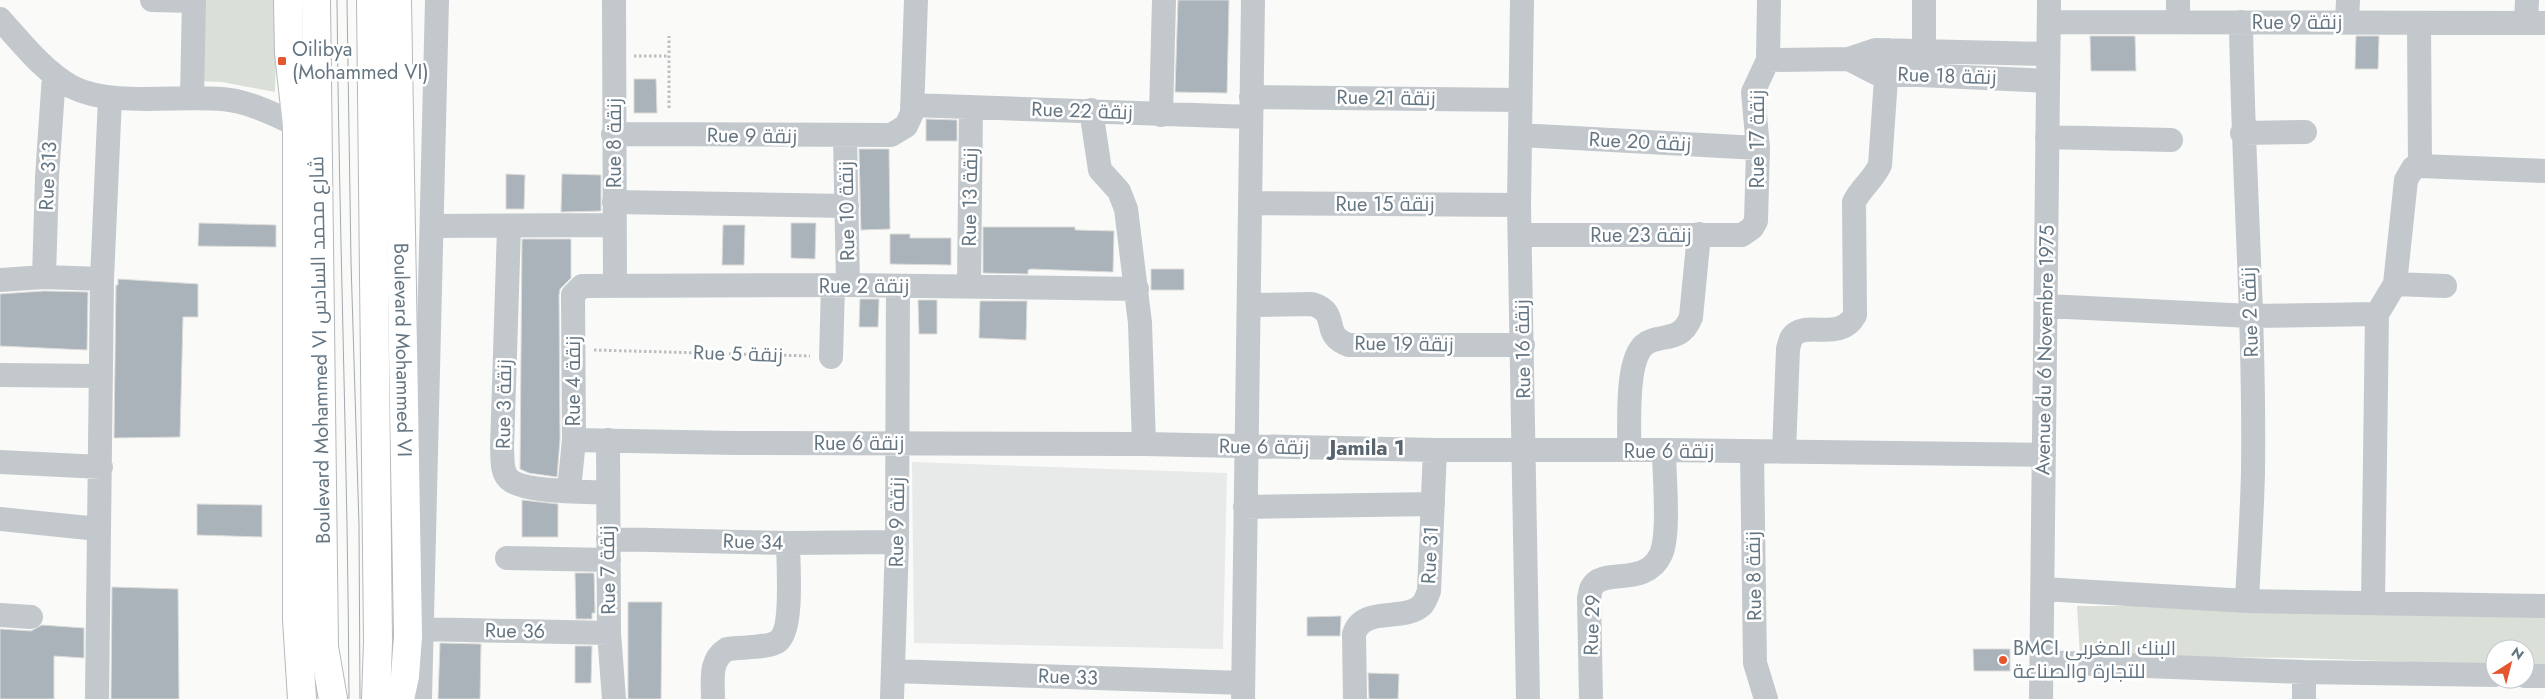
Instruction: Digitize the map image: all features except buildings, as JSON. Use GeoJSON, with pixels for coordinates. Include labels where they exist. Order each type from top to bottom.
{"type":"FeatureCollection","features":[{"type":"Feature","properties":{"kind":"main road"},"geometry":{"type":"LineString","coordinates":[[288,0],[289,53],[297,125],[297,619],[302,699]]}},
{"type":"Feature","properties":{"kind":"main road","name":"Boulevard Mohammed VI شارع محمد السادس"},"geometry":{"type":"LineString","coordinates":[[316,0],[324,647],[333,699]]}},
{"type":"Feature","properties":{"kind":"main road"},"geometry":{"type":"LineString","coordinates":[[371,0],[378,642],[376,699]]}},
{"type":"Feature","properties":{"kind":"main road","name":"Boulevard Mohammed VI"},"geometry":{"type":"LineString","coordinates":[[397,0],[408,636],[400,699]]}},
{"type":"Feature","properties":{"kind":"street"},"geometry":{"type":"LineString","coordinates":[[152,0],[194,1],[192,97]]}},
{"type":"Feature","properties":{"kind":"street","name":"Boulevard Mohammed VI"},"geometry":{"type":"LineString","coordinates":[[420,699],[433,226],[436,0]]}},
{"type":"Feature","properties":{"kind":"street","name":"Rue 8 زنقة"},"geometry":{"type":"LineString","coordinates":[[614,0],[615,286]]}},
{"type":"Feature","properties":{"kind":"street"},"geometry":{"type":"LineString","coordinates":[[912,105],[916,0]]}},
{"type":"Feature","properties":{"kind":"street"},"geometry":{"type":"LineString","coordinates":[[1161,115],[1164,0]]}},
{"type":"Feature","properties":{"kind":"street"},"geometry":{"type":"LineString","coordinates":[[1243,691],[1253,0]]}},
{"type":"Feature","properties":{"kind":"street","name":"Rue 16 زنقة"},"geometry":{"type":"LineString","coordinates":[[1522,0],[1520,235],[1526,451],[1528,699]]}},
{"type":"Feature","properties":{"kind":"street","name":"Rue 17 زنقة"},"geometry":{"type":"LineString","coordinates":[[1756,221],[1758,148],[1753,92],[1768,60],[1769,0]]}},
{"type":"Feature","properties":{"kind":"street"},"geometry":{"type":"LineString","coordinates":[[1924,0],[1924,75]]}},
{"type":"Feature","properties":{"kind":"street","name":"Rue 9 زنقة"},"geometry":{"type":"LineString","coordinates":[[2049,11],[2178,11],[2241,22],[2347,11],[2419,23],[2533,15]]}},
{"type":"Feature","properties":{"kind":"street","name":"Avenue du 6 Novembre 1975"},"geometry":{"type":"LineString","coordinates":[[2041,699],[2049,11]]}},
{"type":"Feature","properties":{"kind":"street"},"geometry":{"type":"LineString","coordinates":[[0,19],[54,75],[84,92],[110,98],[192,97],[238,102],[297,125]]}},
{"type":"Feature","properties":{"kind":"street","name":"Rue 2 زنقة"},"geometry":{"type":"LineString","coordinates":[[2241,22],[2242,133],[2251,316],[2253,473],[2247,601]]}},
{"type":"Feature","properties":{"kind":"street"},"geometry":{"type":"LineString","coordinates":[[2419,23],[2420,166]]}},
{"type":"Feature","properties":{"kind":"street","name":"Rue 18 زنقة"},"geometry":{"type":"LineString","coordinates":[[1768,60],[1849,59],[1876,50],[2048,54]]}},
{"type":"Feature","properties":{"kind":"street"},"geometry":{"type":"LineString","coordinates":[[1784,452],[1788,348],[1792,337],[1800,332],[1840,330],[1851,323],[1855,315],[1854,202],[1858,193],[1874,177],[1880,165],[1888,74],[1888,50]]}},
{"type":"Feature","properties":{"kind":"street","name":"Rue 18 زنقة"},"geometry":{"type":"LineString","coordinates":[[1849,59],[1876,73],[2048,80]]}},
{"type":"Feature","properties":{"kind":"street","name":"Rue 313"},"geometry":{"type":"LineString","coordinates":[[44,278],[47,177],[54,75]]}},
{"type":"Feature","properties":{"kind":"street"},"geometry":{"type":"LineString","coordinates":[[97,699],[102,280],[110,98]]}},
{"type":"Feature","properties":{"kind":"street","name":"Rue 21 زنقة"},"geometry":{"type":"LineString","coordinates":[[1251,107],[1520,100]]}},
{"type":"Feature","properties":{"kind":"street","name":"Rue 22 زنقة"},"geometry":{"type":"LineString","coordinates":[[912,105],[1091,110],[1161,115],[1251,107]]}},
{"type":"Feature","properties":{"kind":"street","name":"Rue 9 زنقة"},"geometry":{"type":"LineString","coordinates":[[613,134],[845,137],[892,135],[902,131],[910,121],[912,105]]}},
{"type":"Feature","properties":{"kind":"street","name":"Rue 13 زنقة"},"geometry":{"type":"LineString","coordinates":[[969,286],[971,107]]}},
{"type":"Feature","properties":{"kind":"street"},"geometry":{"type":"LineString","coordinates":[[1091,110],[1100,170],[1119,191],[1126,209],[1137,289],[1144,444]]}},
{"type":"Feature","properties":{"kind":"street"},"geometry":{"type":"LineString","coordinates":[[2242,133],[2305,132]]}},
{"type":"Feature","properties":{"kind":"street","name":"Rue 20 زنقة"},"geometry":{"type":"LineString","coordinates":[[1522,135],[1758,148]]}},
{"type":"Feature","properties":{"kind":"street","name":"Rue 10 زنقة"},"geometry":{"type":"LineString","coordinates":[[841,285],[847,206],[845,137]]}},
{"type":"Feature","properties":{"kind":"street"},"geometry":{"type":"LineString","coordinates":[[2047,137],[2171,140]]}},
{"type":"Feature","properties":{"kind":"street"},"geometry":{"type":"LineString","coordinates":[[2373,603],[2377,314],[2395,284],[2406,180],[2413,168],[2420,166],[2545,171]]}},
{"type":"Feature","properties":{"kind":"street"},"geometry":{"type":"LineString","coordinates":[[614,202],[847,206]]}},
{"type":"Feature","properties":{"kind":"street","name":"Rue 15 زنقة"},"geometry":{"type":"LineString","coordinates":[[1250,203],[1520,205]]}},
{"type":"Feature","properties":{"kind":"street","name":"Rue 23 زنقة"},"geometry":{"type":"LineString","coordinates":[[1520,235],[1742,235],[1752,228],[1756,221]]}},
{"type":"Feature","properties":{"kind":"street"},"geometry":{"type":"LineString","coordinates":[[433,226],[614,225]]}},
{"type":"Feature","properties":{"kind":"street","name":"Rue 3 زنقة"},"geometry":{"type":"LineString","coordinates":[[509,227],[502,448],[507,478],[520,486],[607,493]]}},
{"type":"Feature","properties":{"kind":"street"},"geometry":{"type":"LineString","coordinates":[[1629,450],[1632,368],[1637,355],[1645,345],[1677,334],[1687,328],[1691,317],[1699,234]]}},
{"type":"Feature","properties":{"kind":"street"},"geometry":{"type":"LineString","coordinates":[[0,280],[44,278],[102,280]]}},
{"type":"Feature","properties":{"kind":"street"},"geometry":{"type":"LineString","coordinates":[[2395,284],[2445,286]]}},
{"type":"Feature","properties":{"kind":"street","name":"Rue 2 زنقة"},"geometry":{"type":"LineString","coordinates":[[591,285],[841,285],[1137,289]]}},
{"type":"Feature","properties":{"kind":"street","name":"Rue 4 زنقة"},"geometry":{"type":"LineString","coordinates":[[569,490],[574,440],[574,295],[579,287],[591,285]]}},
{"type":"Feature","properties":{"kind":"street"},"geometry":{"type":"LineString","coordinates":[[831,357],[841,285]]}},
{"type":"Feature","properties":{"kind":"street","name":"Rue 9 زنقة"},"geometry":{"type":"LineString","coordinates":[[892,699],[897,542],[898,286]]}},
{"type":"Feature","properties":{"kind":"street","name":"Rue 19 زنقة"},"geometry":{"type":"LineString","coordinates":[[1248,304],[1312,304],[1321,307],[1328,313],[1332,333],[1338,341],[1349,345],[1523,344]]}},
{"type":"Feature","properties":{"kind":"street"},"geometry":{"type":"LineString","coordinates":[[2046,306],[2251,316],[2377,314]]}},
{"type":"Feature","properties":{"kind":"street"},"geometry":{"type":"LineString","coordinates":[[0,375],[102,376]]}},
{"type":"Feature","properties":{"kind":"street","name":"Rue 6 زنقة"},"geometry":{"type":"LineString","coordinates":[[574,440],[1144,444],[1435,450],[1664,450],[2044,455]]}},
{"type":"Feature","properties":{"kind":"street","name":"Rue 7 زنقة"},"geometry":{"type":"LineString","coordinates":[[608,440],[609,633],[614,699]]}},
{"type":"Feature","properties":{"kind":"street","name":"Rue 31"},"geometry":{"type":"LineString","coordinates":[[1355,699],[1354,634],[1357,626],[1366,619],[1415,610],[1423,604],[1429,591],[1435,450]]}},
{"type":"Feature","properties":{"kind":"street","name":"Rue 29"},"geometry":{"type":"LineString","coordinates":[[1591,699],[1590,598],[1592,587],[1600,580],[1645,573],[1655,565],[1662,553],[1665,535],[1664,450]]}},
{"type":"Feature","properties":{"kind":"street","name":"Rue 8 زنقة"},"geometry":{"type":"LineString","coordinates":[[1752,452],[1755,663],[1766,699]]}},
{"type":"Feature","properties":{"kind":"street"},"geometry":{"type":"LineString","coordinates":[[0,462],[101,466]]}},
{"type":"Feature","properties":{"kind":"street"},"geometry":{"type":"LineString","coordinates":[[1245,507],[1433,504]]}},
{"type":"Feature","properties":{"kind":"street"},"geometry":{"type":"LineString","coordinates":[[0,519],[98,528]]}},
{"type":"Feature","properties":{"kind":"street","name":"Rue 34"},"geometry":{"type":"LineString","coordinates":[[507,558],[609,549],[788,543],[897,542]]}},
{"type":"Feature","properties":{"kind":"street"},"geometry":{"type":"LineString","coordinates":[[713,699],[714,666],[721,652],[727,649],[772,644],[781,638],[784,633],[788,610],[788,543]]}},
{"type":"Feature","properties":{"kind":"street"},"geometry":{"type":"LineString","coordinates":[[2043,589],[2247,601],[2545,606]]}},
{"type":"Feature","properties":{"kind":"street"},"geometry":{"type":"LineString","coordinates":[[0,615],[31,617]]}},
{"type":"Feature","properties":{"kind":"street","name":"Rue 36"},"geometry":{"type":"LineString","coordinates":[[421,628],[609,633]]}},
{"type":"Feature","properties":{"kind":"street"},"geometry":{"type":"LineString","coordinates":[[2042,662],[2304,672],[2485,675]]}},
{"type":"Feature","properties":{"kind":"street","name":"Rue 33"},"geometry":{"type":"LineString","coordinates":[[893,671],[1243,691]]}},
{"type":"Feature","properties":{"kind":"street"},"geometry":{"type":"LineString","coordinates":[[2304,672],[2304,699]]}},
{"type":"Feature","properties":{"kind":"path"},"geometry":{"type":"LineString","coordinates":[[669,36],[669,108]]}},
{"type":"Feature","properties":{"kind":"path"},"geometry":{"type":"LineString","coordinates":[[614,56],[669,56]]}},
{"type":"Feature","properties":{"kind":"path","name":"Rue 5 زنقة"},"geometry":{"type":"LineString","coordinates":[[573,349],[831,357]]}},
{"type":"Feature","properties":{"kind":"shaded area"},"geometry":{"type":"Polygon","coordinates":[[[196,0],[277,0],[275,92],[222,82],[196,81],[196,0]]]}},
{"type":"Feature","properties":{"kind":"shaded area"},"geometry":{"type":"Polygon","coordinates":[[[912,462],[1227,473],[1223,649],[914,643],[912,462]]]}},
{"type":"Feature","properties":{"kind":"shaded area"},"geometry":{"type":"Polygon","coordinates":[[[2077,606],[2247,606],[2545,615],[2545,667],[2535,667],[2535,639],[2485,639],[2485,665],[2303,658],[2080,656],[2077,606]]]}},
{"type":"Feature","properties":{"kind":"tram line"},"geometry":{"type":"LineString","coordinates":[[337,0],[349,699]]}},
{"type":"Feature","properties":{"kind":"tram line"},"geometry":{"type":"LineString","coordinates":[[347,0],[351,262],[359,525],[360,699]]}},
{"type":"Feature","properties":{"kind":"place","name":"Oilibya (Mohammed VI)"},"geometry":{"type":"Point","coordinates":[282,61]}},
{"type":"Feature","properties":{"kind":"place","name":"BMCI البنك المغربي للتجارة والصناعة"},"geometry":{"type":"Point","coordinates":[2003,660]}},
{"type":"Feature","properties":{"kind":"district","name":"Jamila 1"},"geometry":{"type":"Point","coordinates":[1367,448]}}]}
